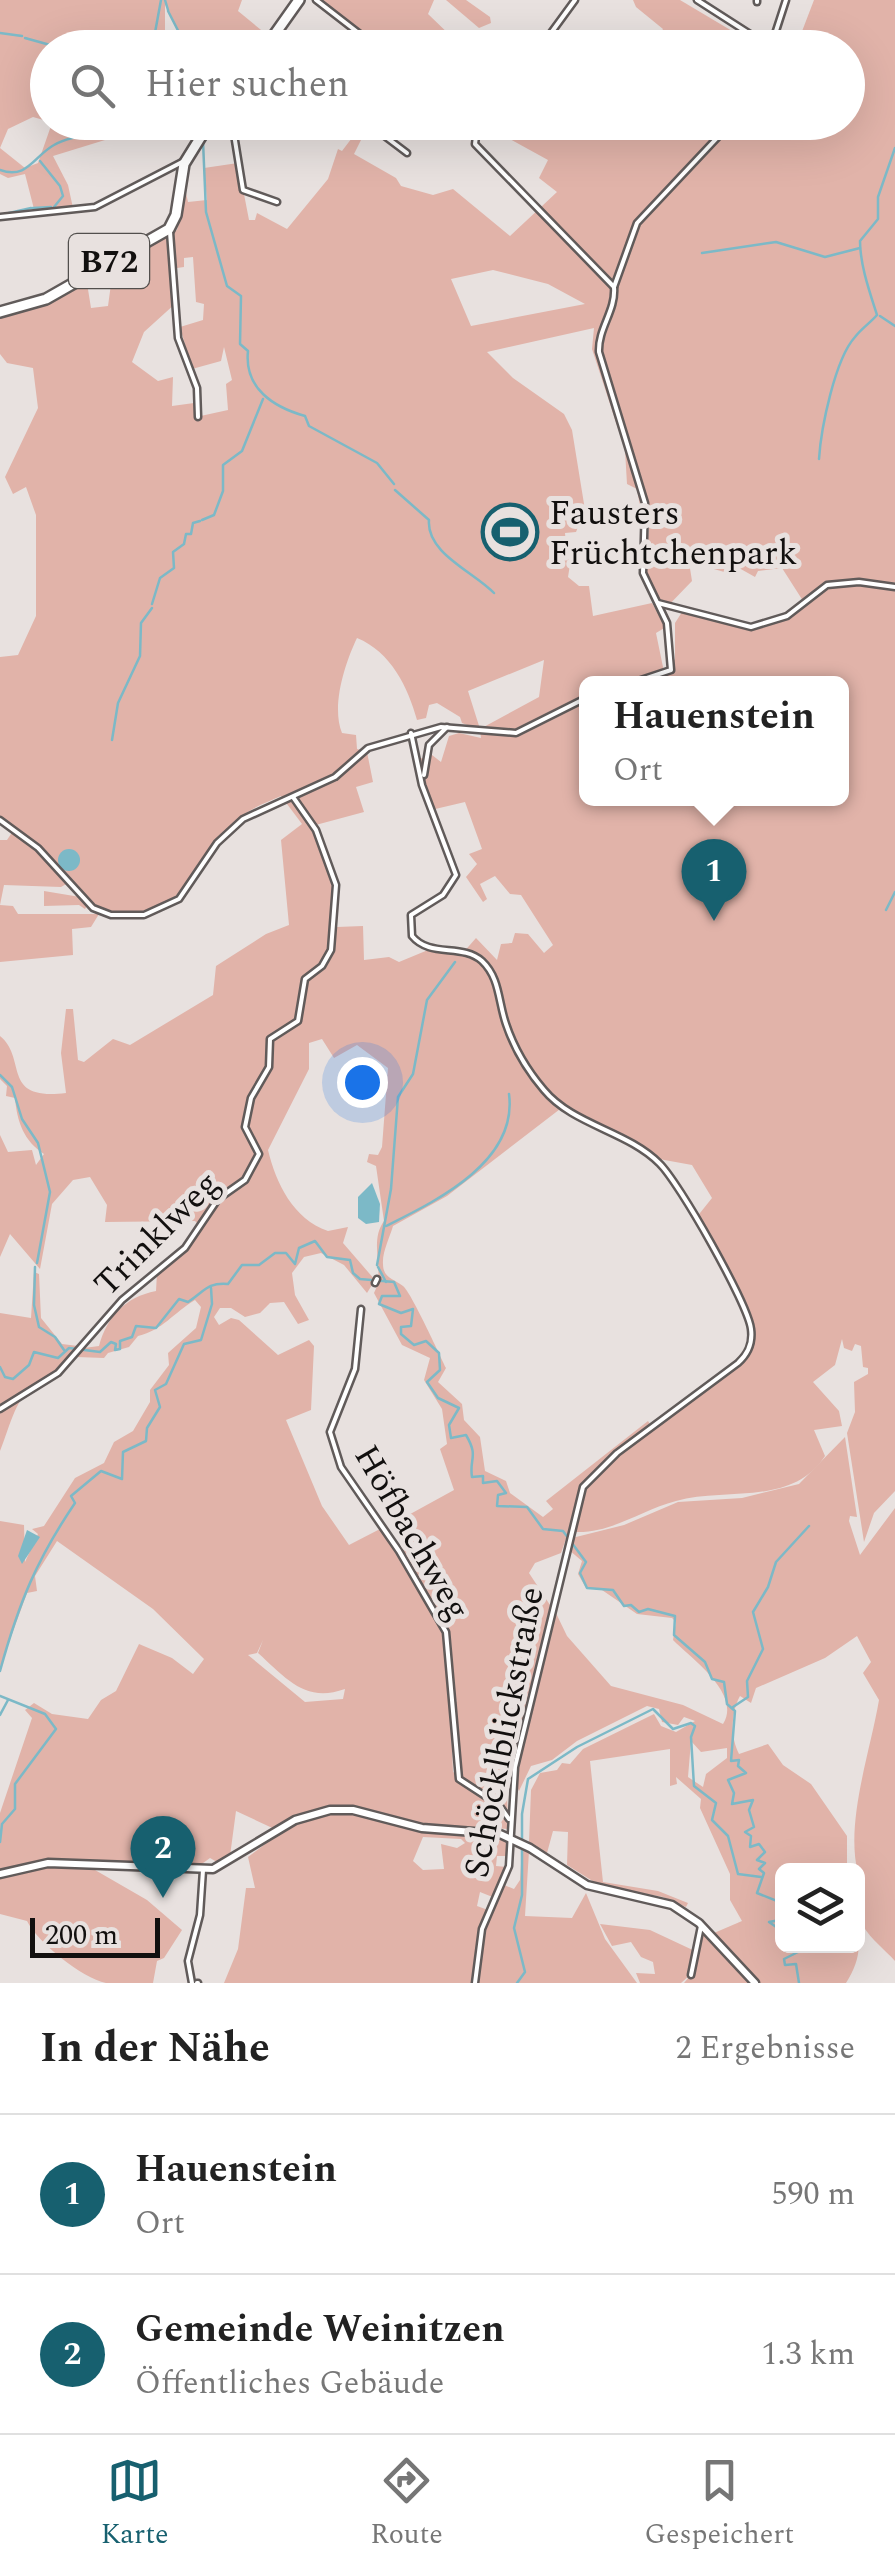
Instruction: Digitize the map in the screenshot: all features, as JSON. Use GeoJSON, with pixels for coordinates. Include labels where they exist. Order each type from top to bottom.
{"type":"FeatureCollection","features":[{"type":"Feature","properties":{"kind":"main road"},"geometry":{"type":"LineString","coordinates":[[278,30],[299,0]]}},
{"type":"Feature","properties":{"kind":"main road","name":"B72"},"geometry":{"type":"LineString","coordinates":[[0,312],[46,299],[168,229],[176,215],[186,160],[199,140]]}},
{"type":"Feature","properties":{"kind":"main road"},"geometry":{"type":"LineString","coordinates":[[0,1874],[48,1864],[202,1870],[224,1865],[295,1820],[330,1810],[364,1812],[422,1828],[472,1828],[510,1837],[588,1886],[666,1902],[702,1925],[755,1983]]}},
{"type":"Feature","properties":{"kind":"street"},"geometry":{"type":"LineString","coordinates":[[316,0],[355,30]]}},
{"type":"Feature","properties":{"kind":"street"},"geometry":{"type":"LineString","coordinates":[[553,30],[574,0]]}},
{"type":"Feature","properties":{"kind":"street"},"geometry":{"type":"LineString","coordinates":[[697,0],[744,30]]}},
{"type":"Feature","properties":{"kind":"street"},"geometry":{"type":"LineString","coordinates":[[776,30],[786,0]]}},
{"type":"Feature","properties":{"kind":"street"},"geometry":{"type":"LineString","coordinates":[[235,140],[242,190],[277,202]]}},
{"type":"Feature","properties":{"kind":"street"},"geometry":{"type":"LineString","coordinates":[[391,140],[408,152]]}},
{"type":"Feature","properties":{"kind":"street"},"geometry":{"type":"LineString","coordinates":[[475,140],[474,144],[614,287]]}},
{"type":"Feature","properties":{"kind":"street"},"geometry":{"type":"LineString","coordinates":[[653,676],[671,670],[670,634],[643,573],[646,514],[600,352],[600,336],[614,306],[614,287],[637,223],[715,140]]}},
{"type":"Feature","properties":{"kind":"street"},"geometry":{"type":"LineString","coordinates":[[0,217],[95,207],[186,160]]}},
{"type":"Feature","properties":{"kind":"street"},"geometry":{"type":"LineString","coordinates":[[168,229],[178,338],[197,388],[198,418]]}},
{"type":"Feature","properties":{"kind":"street"},"geometry":{"type":"LineString","coordinates":[[658,603],[750,627],[787,616],[828,584],[859,582],[895,587]]}},
{"type":"Feature","properties":{"kind":"street"},"geometry":{"type":"LineString","coordinates":[[0,820],[38,848],[93,908],[111,916],[137,916],[179,899],[218,843],[243,819],[346,770],[368,748],[411,733],[447,727],[516,732],[579,701]]}},
{"type":"Feature","properties":{"kind":"street"},"geometry":{"type":"LineString","coordinates":[[423,780],[429,746],[447,727]]}},
{"type":"Feature","properties":{"kind":"street"},"geometry":{"type":"LineString","coordinates":[[411,733],[423,780]]}},
{"type":"Feature","properties":{"kind":"street","name":"Schöcklblickstraße"},"geometry":{"type":"LineString","coordinates":[[423,780],[456,875],[446,893],[410,918],[417,942],[475,956],[494,976],[515,1046],[544,1091],[660,1164],[750,1325],[750,1346],[738,1364],[588,1479],[565,1549],[515,1767],[506,1876],[479,1941],[476,1983]]}},
{"type":"Feature","properties":{"kind":"street","name":"Trinklweg"},"geometry":{"type":"LineString","coordinates":[[0,1409],[53,1376],[122,1300],[185,1248],[205,1215],[246,1180],[258,1160],[259,1149],[245,1127],[251,1098],[269,1066],[270,1039],[298,1020],[305,979],[326,962],[333,935],[335,874],[316,830],[292,796]]}},
{"type":"Feature","properties":{"kind":"street","name":"Höfbachweg"},"geometry":{"type":"LineString","coordinates":[[362,1309],[355,1369],[330,1423],[338,1460],[400,1551],[446,1632],[459,1779],[499,1805],[510,1820]]}},
{"type":"Feature","properties":{"kind":"street"},"geometry":{"type":"LineString","coordinates":[[196,1983],[188,1961],[200,1915],[202,1870]]}},
{"type":"Feature","properties":{"kind":"street"},"geometry":{"type":"LineString","coordinates":[[691,1975],[702,1925]]}},
{"type":"Feature","properties":{"kind":"shaded area"},"geometry":{"type":"Polygon","coordinates":[[[0,0],[242,0],[238,11],[261,30],[177,30],[165,4],[165,30],[30,30],[30,118],[8,129],[0,148],[0,0]]]}},
{"type":"Feature","properties":{"kind":"shaded area"},"geometry":{"type":"Polygon","coordinates":[[[313,0],[434,0],[428,14],[445,30],[351,30],[313,0]]]}},
{"type":"Feature","properties":{"kind":"shaded area"},"geometry":{"type":"Polygon","coordinates":[[[446,0],[466,0],[490,17],[491,23],[479,28],[446,0]]]}},
{"type":"Feature","properties":{"kind":"shaded area"},"geometry":{"type":"Polygon","coordinates":[[[633,0],[680,0],[730,30],[662,30],[633,0]]]}},
{"type":"Feature","properties":{"kind":"shaded area"},"geometry":{"type":"Polygon","coordinates":[[[814,0],[895,0],[895,1491],[874,1513],[864,1542],[847,1433],[855,1412],[854,1382],[868,1374],[868,1368],[863,1367],[861,1346],[855,1344],[852,1351],[844,1348],[842,1339],[835,1365],[813,1382],[839,1411],[842,1426],[814,1430],[825,1456],[811,1472],[776,1489],[676,1501],[601,1529],[574,1532],[586,1485],[607,1464],[740,1365],[749,1350],[751,1332],[739,1292],[696,1218],[712,1198],[692,1165],[659,1159],[564,1106],[447,1196],[393,1226],[384,1255],[385,1272],[403,1286],[419,1311],[446,1368],[438,1382],[462,1404],[464,1420],[480,1437],[485,1471],[506,1481],[510,1493],[543,1517],[553,1509],[546,1501],[648,1421],[651,1426],[587,1478],[561,1553],[535,1563],[529,1573],[550,1605],[507,1790],[508,1829],[479,1827],[479,1832],[507,1841],[507,1856],[497,1856],[496,1866],[507,1867],[495,1898],[480,1892],[477,1906],[488,1910],[478,1941],[474,1983],[224,1983],[238,1949],[246,1888],[255,1888],[248,1857],[281,1832],[236,1811],[230,1856],[217,1862],[210,1858],[199,1866],[95,1870],[147,1900],[182,1930],[164,1958],[157,1961],[153,1983],[96,1980],[50,1949],[27,1921],[0,1914],[0,1813],[32,1718],[25,1710],[34,1703],[52,1714],[88,1719],[101,1700],[116,1691],[139,1644],[172,1658],[193,1674],[204,1659],[153,1609],[57,1541],[35,1576],[37,1591],[27,1593],[0,1667],[0,1521],[24,1525],[25,1562],[38,1534],[32,1529],[44,1526],[75,1478],[104,1463],[114,1442],[133,1431],[150,1402],[150,1390],[169,1365],[168,1353],[196,1328],[201,1307],[195,1300],[138,1336],[129,1347],[104,1358],[77,1357],[84,1348],[99,1346],[112,1317],[126,1303],[156,1291],[157,1273],[191,1246],[200,1226],[195,1221],[105,1222],[107,1205],[90,1177],[73,1180],[52,1204],[40,1269],[10,1234],[0,1257],[0,1135],[8,1152],[32,1150],[36,1165],[44,1154],[23,1130],[15,1098],[6,1096],[7,1086],[0,1079],[0,1036],[8,1045],[23,1085],[45,1094],[66,1093],[61,1053],[66,1009],[73,1009],[78,1060],[84,1062],[113,1039],[130,1045],[213,995],[216,966],[266,934],[289,925],[281,840],[302,824],[281,796],[254,808],[223,837],[178,896],[161,909],[141,916],[117,915],[88,904],[85,909],[79,905],[44,906],[44,891],[80,897],[68,883],[61,887],[4,885],[0,905],[0,840],[7,840],[13,831],[52,866],[38,848],[0,820],[0,657],[18,655],[36,616],[36,515],[26,487],[13,494],[5,477],[38,408],[33,368],[7,363],[0,354],[0,315],[86,277],[91,308],[108,306],[114,262],[177,230],[186,193],[188,202],[207,200],[204,168],[238,163],[249,220],[255,220],[257,213],[287,229],[328,179],[338,149],[342,151],[350,140],[361,140],[354,154],[396,178],[401,186],[433,195],[453,189],[510,236],[557,192],[539,178],[548,160],[511,140],[865,140],[865,30],[803,30],[814,0]],[[193,257],[184,258],[184,267],[170,269],[176,303],[144,332],[132,362],[158,381],[173,377],[172,406],[194,403],[196,417],[228,410],[226,384],[232,380],[224,347],[221,361],[192,369],[180,327],[203,320],[204,304],[196,302],[193,257]],[[493,270],[451,279],[471,326],[585,304],[548,284],[493,270]],[[594,328],[487,352],[513,378],[564,414],[572,430],[585,510],[576,532],[565,533],[566,545],[573,546],[568,577],[579,586],[589,586],[593,616],[652,603],[666,627],[656,633],[664,672],[675,659],[675,623],[684,609],[732,624],[761,626],[790,615],[805,604],[782,568],[758,571],[755,577],[739,568],[735,575],[689,562],[692,581],[664,610],[645,568],[649,527],[643,524],[637,489],[627,484],[625,450],[592,349],[594,328]],[[357,638],[341,685],[339,722],[342,733],[356,735],[357,749],[367,752],[373,782],[356,787],[364,812],[312,826],[333,873],[337,927],[363,926],[364,960],[389,957],[399,962],[428,950],[462,954],[476,938],[497,960],[501,944],[512,943],[515,933],[528,934],[544,953],[553,945],[521,895],[510,894],[495,876],[480,884],[487,899],[483,902],[466,877],[477,864],[469,854],[482,849],[465,802],[431,810],[416,760],[432,755],[441,762],[449,736],[459,733],[481,738],[480,730],[462,723],[460,717],[437,703],[429,705],[426,718],[417,720],[409,695],[389,661],[357,638]],[[544,660],[468,691],[480,729],[539,697],[544,660]],[[322,1039],[309,1043],[309,1069],[268,1150],[271,1162],[281,1187],[305,1218],[328,1231],[348,1227],[343,1243],[375,1280],[367,1293],[344,1265],[321,1253],[304,1257],[292,1273],[295,1295],[309,1320],[298,1324],[284,1302],[270,1303],[260,1313],[245,1317],[231,1308],[220,1308],[214,1317],[219,1325],[231,1318],[239,1320],[278,1355],[309,1340],[314,1346],[311,1410],[286,1420],[322,1506],[349,1545],[380,1529],[438,1619],[447,1642],[453,1772],[458,1776],[453,1702],[458,1701],[454,1700],[451,1641],[402,1552],[411,1534],[403,1518],[454,1490],[440,1449],[447,1444],[442,1409],[424,1380],[430,1358],[402,1345],[374,1293],[378,1276],[377,1238],[384,1221],[376,1166],[367,1162],[369,1154],[378,1155],[382,1147],[388,1068],[357,1045],[334,1058],[322,1039]],[[263,1640],[257,1653],[248,1655],[305,1702],[343,1699],[345,1689],[331,1693],[308,1691],[278,1672],[258,1653],[263,1640]],[[423,1837],[413,1861],[423,1870],[444,1869],[441,1844],[457,1848],[465,1843],[461,1839],[423,1837]]]}},
{"type":"Feature","properties":{"kind":"shaded area"},"geometry":{"type":"Polygon","coordinates":[[[46,140],[105,140],[53,156],[68,185],[73,208],[34,209],[25,174],[8,178],[0,174],[0,148],[25,168],[38,163],[46,140]]]}},
{"type":"Feature","properties":{"kind":"shaded area"},"geometry":{"type":"Polygon","coordinates":[[[0,905],[13,906],[18,914],[99,914],[91,927],[72,929],[73,955],[0,962],[0,905]]]}},
{"type":"Feature","properties":{"kind":"shaded area"},"geometry":{"type":"Polygon","coordinates":[[[34,1272],[39,1274],[41,1318],[62,1344],[78,1346],[57,1372],[0,1407],[0,1313],[31,1318],[34,1272]]]}},
{"type":"Feature","properties":{"kind":"shaded area"},"geometry":{"type":"Polygon","coordinates":[[[72,1359],[63,1370],[23,1397],[0,1451],[0,1411],[72,1359]]]}},
{"type":"Feature","properties":{"kind":"shaded area"},"geometry":{"type":"Polygon","coordinates":[[[845,1437],[857,1517],[850,1516],[849,1521],[860,1555],[895,1508],[895,1961],[865,1929],[865,1863],[856,1863],[855,1853],[860,1788],[879,1700],[863,1673],[871,1662],[857,1636],[825,1658],[756,1688],[751,1703],[740,1696],[733,1717],[739,1754],[768,1744],[783,1765],[811,1784],[847,1836],[847,1863],[775,1863],[775,1953],[858,1953],[846,1983],[760,1983],[714,1933],[742,1921],[730,1900],[730,1874],[700,1808],[701,1799],[676,1777],[677,1784],[670,1786],[670,1749],[590,1761],[603,1882],[658,1891],[688,1903],[686,1907],[663,1897],[599,1885],[567,1865],[568,1832],[553,1831],[547,1853],[529,1842],[531,1790],[540,1773],[557,1770],[562,1763],[570,1764],[583,1749],[654,1714],[661,1726],[676,1732],[695,1721],[684,1717],[678,1725],[662,1722],[659,1709],[647,1706],[577,1741],[552,1760],[531,1766],[519,1791],[514,1780],[554,1609],[567,1636],[611,1686],[683,1705],[723,1724],[727,1713],[721,1689],[673,1640],[676,1622],[672,1618],[637,1614],[602,1590],[586,1588],[578,1574],[582,1561],[569,1550],[572,1538],[624,1525],[678,1502],[742,1498],[799,1484],[845,1437]],[[691,1741],[688,1777],[703,1787],[706,1774],[727,1758],[727,1748],[701,1752],[691,1741]]]}},
{"type":"Feature","properties":{"kind":"shaded area"},"geometry":{"type":"Polygon","coordinates":[[[522,1848],[529,1851],[525,1916],[572,1918],[586,1893],[605,1939],[637,1983],[478,1983],[484,1929],[504,1885],[514,1889],[520,1880],[522,1848]]]}},
{"type":"Feature","properties":{"kind":"shaded area"},"geometry":{"type":"Polygon","coordinates":[[[600,1924],[650,1930],[697,1952],[690,1975],[681,1983],[640,1983],[636,1973],[655,1974],[653,1962],[641,1957],[631,1942],[612,1946],[600,1924]]]}},
{"type":"Feature","properties":{"kind":"shaded area"},"geometry":{"type":"Polygon","coordinates":[[[703,1930],[750,1983],[684,1983],[694,1971],[703,1930]]]}},
{"type":"Feature","properties":{"kind":"water"},"geometry":{"type":"Polygon","coordinates":[[[69,849],[77,852],[77,868],[69,871],[61,868],[58,860],[61,852],[69,849]]]}},
{"type":"Feature","properties":{"kind":"water"},"geometry":{"type":"Polygon","coordinates":[[[372,1183],[380,1204],[379,1222],[366,1224],[358,1218],[358,1197],[372,1183]]]}},
{"type":"Feature","properties":{"kind":"water"},"geometry":{"type":"Polygon","coordinates":[[[27,1530],[40,1537],[22,1564],[18,1556],[27,1530]]]}},
{"type":"Feature","properties":{"kind":"waterway"},"geometry":{"type":"LineString","coordinates":[[155,30],[161,0]]}},
{"type":"Feature","properties":{"kind":"waterway"},"geometry":{"type":"LineString","coordinates":[[165,0],[168,10]]}},
{"type":"Feature","properties":{"kind":"waterway"},"geometry":{"type":"LineString","coordinates":[[168,11],[178,30]]}},
{"type":"Feature","properties":{"kind":"waterway"},"geometry":{"type":"LineString","coordinates":[[0,33],[22,36]]}},
{"type":"Feature","properties":{"kind":"waterway"},"geometry":{"type":"LineString","coordinates":[[25,38],[30,39]]}},
{"type":"Feature","properties":{"kind":"waterway"},"geometry":{"type":"LineString","coordinates":[[0,170],[24,169],[66,140]]}},
{"type":"Feature","properties":{"kind":"waterway"},"geometry":{"type":"LineString","coordinates":[[203,141],[206,212],[227,286],[241,296],[240,344],[248,351],[256,385],[272,401],[305,416],[309,426],[377,463],[394,484]]}},
{"type":"Feature","properties":{"kind":"waterway"},"geometry":{"type":"LineString","coordinates":[[819,459],[826,413],[841,361],[855,337],[877,315],[860,241],[878,219],[878,197],[895,148]]}},
{"type":"Feature","properties":{"kind":"waterway"},"geometry":{"type":"LineString","coordinates":[[40,161],[60,186],[63,196],[54,207]]}},
{"type":"Feature","properties":{"kind":"waterway"},"geometry":{"type":"LineString","coordinates":[[33,208],[51,207]]}},
{"type":"Feature","properties":{"kind":"waterway"},"geometry":{"type":"LineString","coordinates":[[0,215],[31,208]]}},
{"type":"Feature","properties":{"kind":"waterway"},"geometry":{"type":"LineString","coordinates":[[702,253],[776,242],[825,257],[860,248]]}},
{"type":"Feature","properties":{"kind":"waterway"},"geometry":{"type":"LineString","coordinates":[[880,316],[895,326]]}},
{"type":"Feature","properties":{"kind":"waterway"},"geometry":{"type":"LineString","coordinates":[[202,520],[214,515],[223,491],[223,465],[242,451],[263,399]]}},
{"type":"Feature","properties":{"kind":"waterway"},"geometry":{"type":"LineString","coordinates":[[395,490],[429,520],[430,532],[443,552],[494,593]]}},
{"type":"Feature","properties":{"kind":"waterway"},"geometry":{"type":"LineString","coordinates":[[152,604],[160,578],[174,568],[173,552],[184,544],[186,534],[191,534],[193,523],[200,521]]}},
{"type":"Feature","properties":{"kind":"waterway"},"geometry":{"type":"LineString","coordinates":[[112,740],[118,703],[140,656],[141,623],[152,608]]}},
{"type":"Feature","properties":{"kind":"waterway"},"geometry":{"type":"LineString","coordinates":[[886,910],[895,892]]}},
{"type":"Feature","properties":{"kind":"waterway"},"geometry":{"type":"LineString","coordinates":[[377,1265],[391,1189],[398,1097],[413,1074],[427,1000],[455,962]]}},
{"type":"Feature","properties":{"kind":"waterway"},"geometry":{"type":"LineString","coordinates":[[0,1075],[12,1087],[22,1119],[38,1143],[50,1192],[37,1263]]}},
{"type":"Feature","properties":{"kind":"waterway"},"geometry":{"type":"LineString","coordinates":[[386,1226],[449,1191],[487,1159],[501,1140],[508,1118],[509,1094]]}},
{"type":"Feature","properties":{"kind":"waterway"},"geometry":{"type":"LineString","coordinates":[[0,1367],[5,1377],[13,1379],[29,1365],[34,1352],[58,1358],[69,1348],[100,1352],[111,1342],[116,1344],[115,1350],[120,1349],[120,1341],[132,1337],[136,1326],[156,1328],[179,1299],[188,1302],[210,1286],[228,1284],[242,1265],[259,1265],[275,1253],[286,1253],[295,1264],[299,1248],[315,1241],[327,1257],[350,1260],[353,1273],[360,1279],[394,1282],[400,1296],[382,1296],[379,1304],[401,1313],[413,1309],[411,1326],[401,1327],[401,1334],[414,1345],[426,1341],[439,1353],[440,1370],[427,1382],[438,1398],[459,1408],[449,1425],[451,1438],[466,1435],[470,1442],[472,1477],[483,1476],[483,1483],[497,1481],[506,1493],[498,1495],[497,1506],[527,1507],[543,1529],[563,1531],[586,1562],[580,1573],[587,1588],[613,1590],[624,1606],[631,1605],[639,1612],[648,1609],[675,1616],[674,1635],[705,1662],[712,1679],[724,1682],[727,1704],[735,1711],[731,1761],[739,1760],[738,1766],[746,1773],[728,1780],[734,1793],[732,1804],[753,1800],[749,1810],[754,1827],[745,1832],[751,1836],[750,1847],[759,1844],[765,1852],[757,1860],[765,1863],[759,1869],[764,1873],[757,1893],[775,1900]]}},
{"type":"Feature","properties":{"kind":"waterway"},"geometry":{"type":"LineString","coordinates":[[35,1267],[34,1305],[39,1327],[55,1337],[64,1350]]}},
{"type":"Feature","properties":{"kind":"waterway"},"geometry":{"type":"LineString","coordinates":[[378,1267],[386,1282]]}},
{"type":"Feature","properties":{"kind":"waterway"},"geometry":{"type":"LineString","coordinates":[[0,1671],[30,1582],[75,1503],[71,1496],[101,1471],[122,1479],[123,1452],[146,1441],[147,1428],[160,1407],[155,1390],[166,1384],[184,1344],[201,1340],[212,1304],[211,1288]]}},
{"type":"Feature","properties":{"kind":"waterway"},"geometry":{"type":"LineString","coordinates":[[733,1707],[748,1697],[747,1681],[763,1649],[753,1612],[768,1587],[776,1562],[809,1526]]}},
{"type":"Feature","properties":{"kind":"waterway"},"geometry":{"type":"LineString","coordinates":[[0,1696],[45,1714],[56,1729],[15,1784],[15,1809],[2,1824],[0,1842]]}},
{"type":"Feature","properties":{"kind":"waterway"},"geometry":{"type":"LineString","coordinates":[[0,1715],[8,1700]]}},
{"type":"Feature","properties":{"kind":"waterway"},"geometry":{"type":"LineString","coordinates":[[517,1983],[525,1972],[514,1928],[522,1895],[522,1814],[528,1779],[577,1747],[653,1709],[673,1729],[691,1723],[695,1726],[691,1737],[694,1786],[716,1803],[712,1820],[728,1836],[738,1874],[761,1877]]}},
{"type":"Feature","properties":{"kind":"waterway"},"geometry":{"type":"LineString","coordinates":[[775,1921],[769,1922],[775,1926]]}},
{"type":"Feature","properties":{"kind":"waterway"},"geometry":{"type":"LineString","coordinates":[[796,1953],[784,1959],[785,1965],[796,1964],[799,1983]]}},
{"type":"Feature","properties":{"kind":"place","name":"Fausters Früchtchenpark"},"geometry":{"type":"Point","coordinates":[510,532]}},
{"type":"Feature","properties":{"kind":"place","name":"Hauenstein"},"geometry":{"type":"Point","coordinates":[714,921]}},
{"type":"Feature","properties":{"kind":"place","name":"Gemeinde Weinitzen"},"geometry":{"type":"Point","coordinates":[163,1898]}}]}
